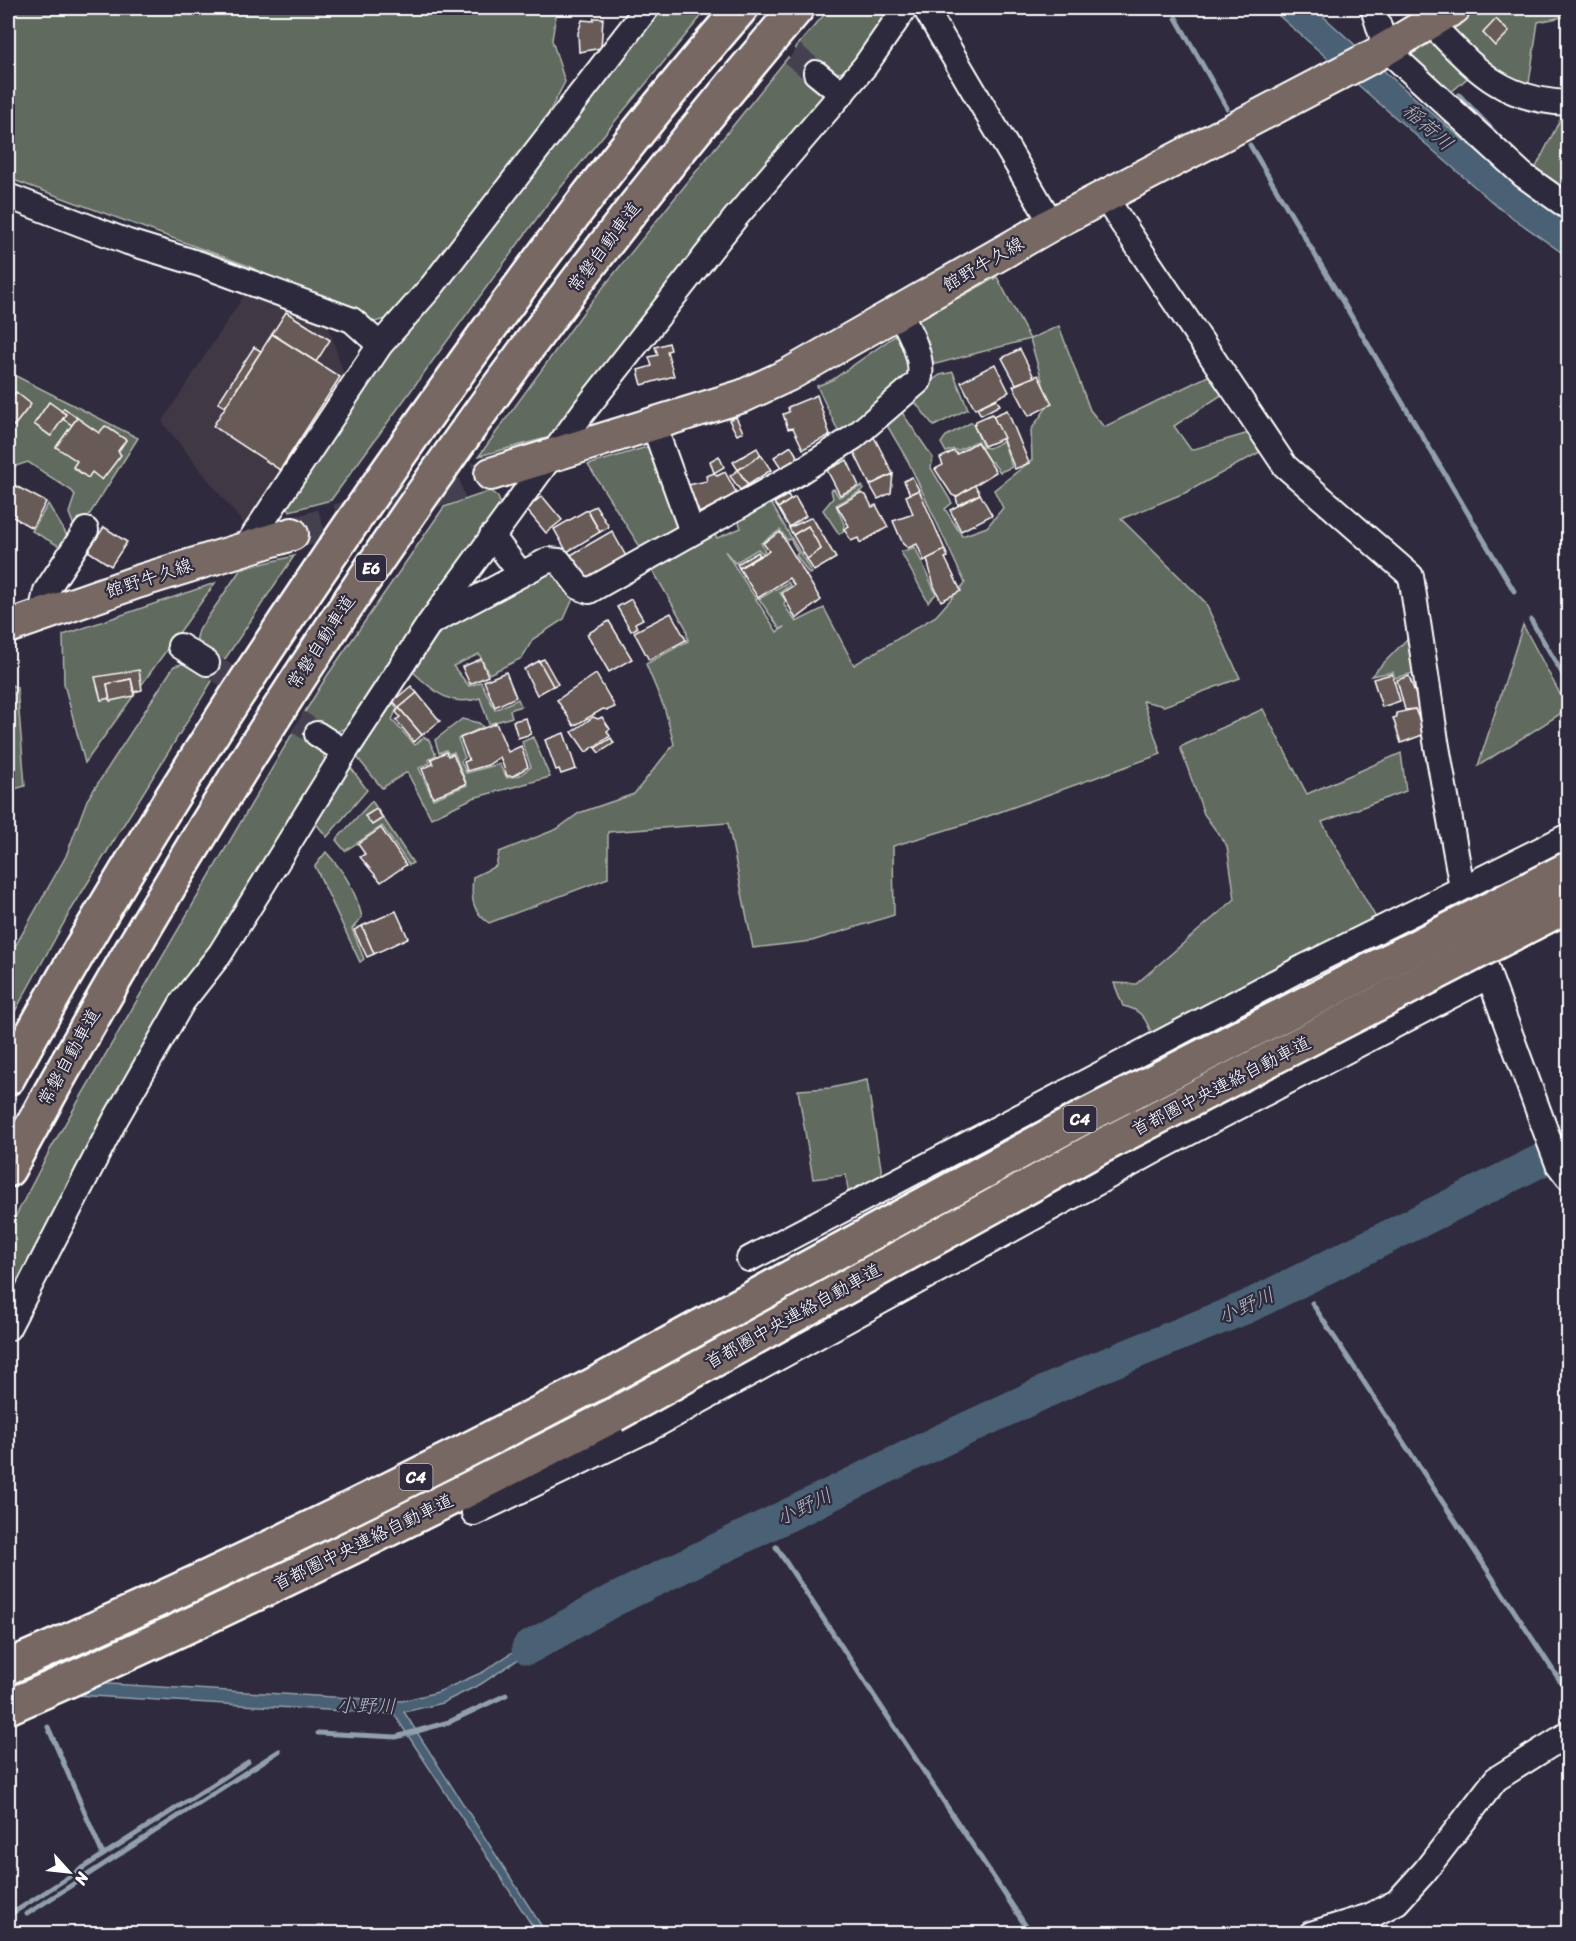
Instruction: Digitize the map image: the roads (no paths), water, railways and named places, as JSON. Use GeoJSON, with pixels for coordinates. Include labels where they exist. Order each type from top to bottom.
{"type":"FeatureCollection","features":[{"type":"Feature","properties":{"kind":"highway","name":"E6"},"geometry":{"type":"LineString","coordinates":[[8,1078],[53,994],[127,871],[209,738],[312,580],[490,326],[614,164],[741,8]]}},
{"type":"Feature","properties":{"kind":"highway","name":"常磐自動車道"},"geometry":{"type":"LineString","coordinates":[[8,1170],[92,1015],[164,891],[343,609],[440,468],[651,184],[797,8]]}},
{"type":"Feature","properties":{"kind":"highway","name":"首都圏中央連絡自動車道"},"geometry":{"type":"LineString","coordinates":[[8,1667],[230,1567],[444,1464],[1095,1111],[1305,1002],[1569,870]]}},
{"type":"Feature","properties":{"kind":"highway","name":"首都圏中央連絡自動車道"},"geometry":{"type":"LineString","coordinates":[[8,1707],[135,1652],[448,1501],[614,1415],[1101,1147],[1569,905]]}},
{"type":"Feature","properties":{"kind":"main road","name":"館野牛久線"},"geometry":{"type":"LineString","coordinates":[[491,474],[654,426],[761,388],[826,356],[1052,224],[1382,52],[1442,15]]}},
{"type":"Feature","properties":{"kind":"main road","name":"館野牛久線"},"geometry":{"type":"LineString","coordinates":[[8,627],[41,614],[292,534]]}},
{"type":"Feature","properties":{"kind":"street"},"geometry":{"type":"LineString","coordinates":[[245,548],[380,345],[432,286],[647,8]]}},
{"type":"Feature","properties":{"kind":"street"},"geometry":{"type":"LineString","coordinates":[[8,1324],[115,1120],[183,1001],[220,954],[345,752],[429,624],[584,411],[729,226],[842,94],[905,8]]}},
{"type":"Feature","properties":{"kind":"street"},"geometry":{"type":"LineString","coordinates":[[925,8],[1052,224]]}},
{"type":"Feature","properties":{"kind":"street"},"geometry":{"type":"LineString","coordinates":[[1373,8],[1382,52],[1523,175],[1569,207]]}},
{"type":"Feature","properties":{"kind":"street"},"geometry":{"type":"LineString","coordinates":[[1442,15],[1479,71],[1506,90],[1548,102],[1569,103]]}},
{"type":"Feature","properties":{"kind":"street"},"geometry":{"type":"LineString","coordinates":[[816,73],[842,94]]}},
{"type":"Feature","properties":{"kind":"street"},"geometry":{"type":"LineString","coordinates":[[8,196],[128,242],[200,264],[352,320],[380,345]]}},
{"type":"Feature","properties":{"kind":"street"},"geometry":{"type":"LineString","coordinates":[[1104,196],[1285,466],[1411,576],[1436,741],[1462,888],[1489,975],[1559,1162]]}},
{"type":"Feature","properties":{"kind":"street"},"geometry":{"type":"LineString","coordinates":[[429,624],[548,560],[559,561],[579,587],[588,591],[798,473],[854,437],[919,381],[922,371],[905,323],[898,313]]}},
{"type":"Feature","properties":{"kind":"street"},"geometry":{"type":"LineString","coordinates":[[654,426],[692,532]]}},
{"type":"Feature","properties":{"kind":"street"},"geometry":{"type":"LineString","coordinates":[[41,614],[46,591],[86,530]]}},
{"type":"Feature","properties":{"kind":"street"},"geometry":{"type":"LineString","coordinates":[[492,536],[521,574]]}},
{"type":"Feature","properties":{"kind":"street"},"geometry":{"type":"LineString","coordinates":[[180,646],[207,663]]}},
{"type":"Feature","properties":{"kind":"street"},"geometry":{"type":"LineString","coordinates":[[317,734],[345,752]]}},
{"type":"Feature","properties":{"kind":"street"},"geometry":{"type":"LineString","coordinates":[[749,1259],[1304,967],[1569,836]]}},
{"type":"Feature","properties":{"kind":"street"},"geometry":{"type":"LineString","coordinates":[[474,1513],[645,1431],[1160,1148],[1489,975]]}},
{"type":"Feature","properties":{"kind":"street"},"geometry":{"type":"LineString","coordinates":[[806,1229],[853,1316]]}},
{"type":"Feature","properties":{"kind":"street"},"geometry":{"type":"LineString","coordinates":[[1311,1934],[1370,1916],[1397,1902],[1425,1871],[1496,1779],[1569,1734]]}},
{"type":"Feature","properties":{"kind":"water","name":"稲荷川"},"geometry":{"type":"Polygon","coordinates":[[[1270,8],[1314,8],[1470,145],[1568,221],[1568,257],[1499,208],[1270,8]]]}},
{"type":"Feature","properties":{"kind":"water"},"geometry":{"type":"Polygon","coordinates":[[[573,1623],[481,1684],[442,1703],[404,1712],[546,1933],[537,1933],[394,1714],[8,1691],[8,1678],[402,1701],[438,1692],[483,1672],[523,1645],[573,1623]]]}},
{"type":"Feature","properties":{"kind":"waterway"},"geometry":{"type":"LineString","coordinates":[[1176,18],[1227,108]]}},
{"type":"Feature","properties":{"kind":"waterway"},"geometry":{"type":"LineString","coordinates":[[1459,95],[1503,141]]}},
{"type":"Feature","properties":{"kind":"waterway"},"geometry":{"type":"LineString","coordinates":[[1250,145],[1514,591]]}},
{"type":"Feature","properties":{"kind":"waterway"},"geometry":{"type":"LineString","coordinates":[[1531,620],[1568,683]]}},
{"type":"Feature","properties":{"kind":"waterway","name":"小野川"},"geometry":{"type":"LineString","coordinates":[[528,1648],[610,1602],[942,1440],[1090,1371],[1247,1307],[1568,1147]]}},
{"type":"Feature","properties":{"kind":"waterway"},"geometry":{"type":"LineString","coordinates":[[1312,1303],[1568,1693]]}},
{"type":"Feature","properties":{"kind":"waterway","name":"小野川"},"geometry":{"type":"LineString","coordinates":[[761,1528],[764,1531]]}},
{"type":"Feature","properties":{"kind":"waterway"},"geometry":{"type":"LineString","coordinates":[[776,1547],[1031,1934]]}},
{"type":"Feature","properties":{"kind":"waterway"},"geometry":{"type":"LineString","coordinates":[[318,1733],[396,1737],[449,1722],[506,1695]]}},
{"type":"Feature","properties":{"kind":"waterway"},"geometry":{"type":"LineString","coordinates":[[48,1727],[103,1855]]}},
{"type":"Feature","properties":{"kind":"waterway"},"geometry":{"type":"LineString","coordinates":[[27,1914],[279,1751]]}},
{"type":"Feature","properties":{"kind":"waterway"},"geometry":{"type":"LineString","coordinates":[[8,1916],[248,1762]]}},
{"type":"Feature","properties":{"kind":"tunnel"},"geometry":{"type":"LineString","coordinates":[[737,8],[816,73]]}},
{"type":"Feature","properties":{"kind":"tunnel"},"geometry":{"type":"LineString","coordinates":[[292,534],[491,474]]}},
{"type":"Feature","properties":{"kind":"tunnel"},"geometry":{"type":"LineString","coordinates":[[207,663],[317,734]]}}]}
